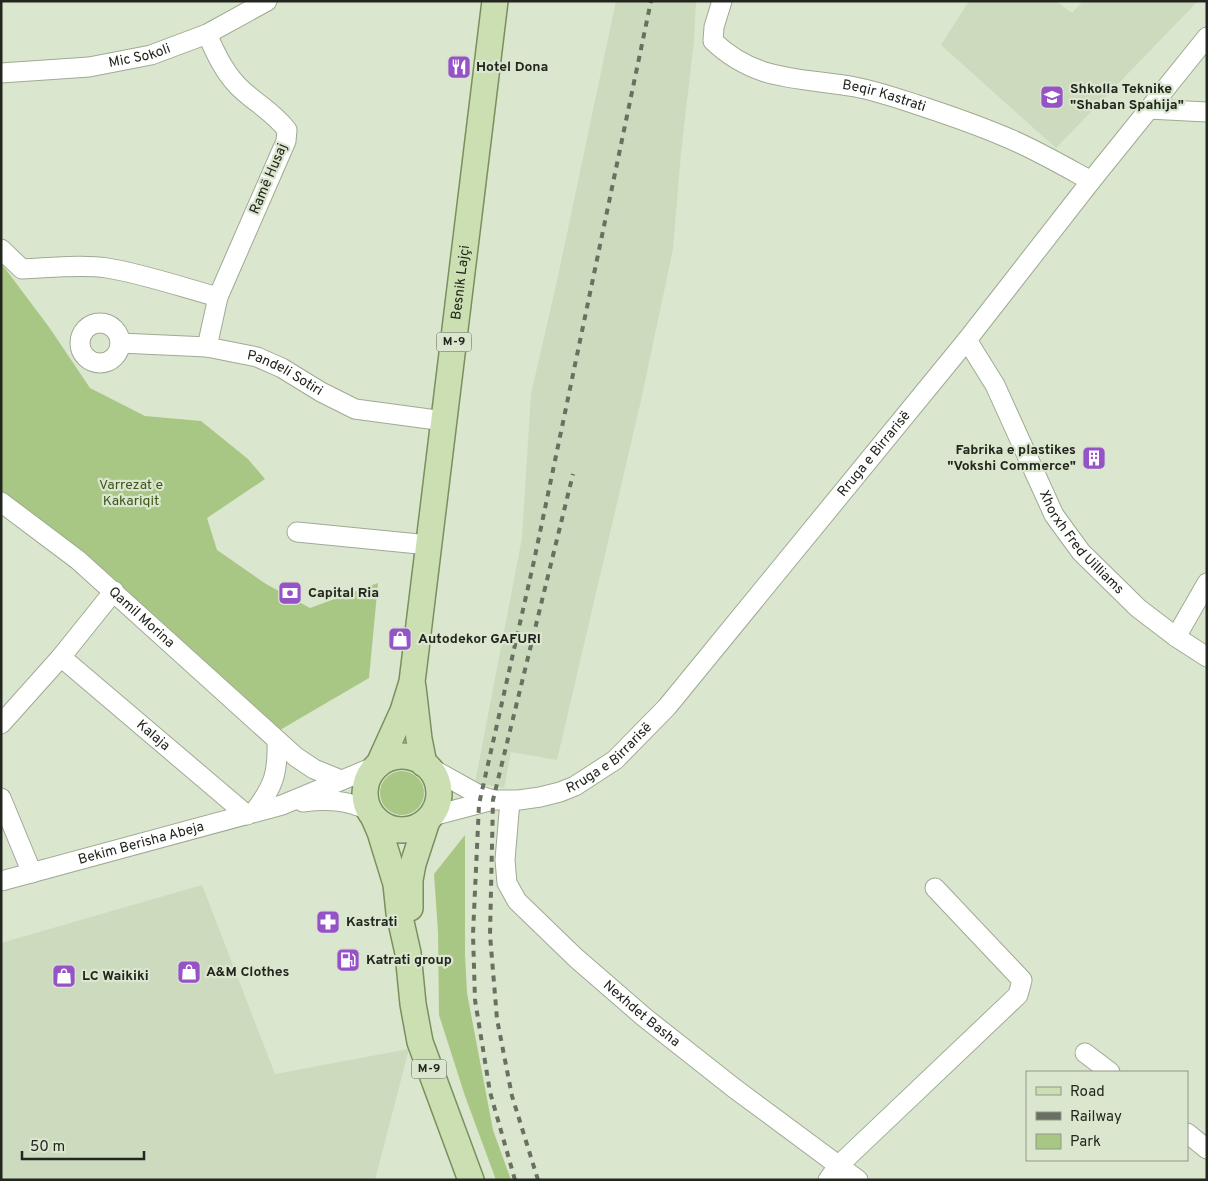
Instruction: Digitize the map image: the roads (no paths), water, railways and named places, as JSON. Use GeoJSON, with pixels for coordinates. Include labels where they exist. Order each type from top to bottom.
{"type":"FeatureCollection","features":[{"type":"Feature","properties":{"kind":"main road","name":"Besnik Lajçi"},"geometry":{"type":"LineString","coordinates":[[377,765],[403,711],[412,682],[495,1]]}},
{"type":"Feature","properties":{"kind":"main road","name":"Besnik Lajçi"},"geometry":{"type":"LineString","coordinates":[[412,682],[419,738],[427,766]]}},
{"type":"Feature","properties":{"kind":"main road"},"geometry":{"type":"LineString","coordinates":[[377,765],[392,757],[402,756],[412,757],[427,766]]}},
{"type":"Feature","properties":{"kind":"main road","name":"M-9"},"geometry":{"type":"LineString","coordinates":[[377,765],[366,782],[364,791],[371,814],[383,841],[396,884],[399,913],[408,953],[420,1042],[471,1180]]}},
{"type":"Feature","properties":{"kind":"main road","name":"M-9"},"geometry":{"type":"LineString","coordinates":[[408,953],[410,880],[416,849],[429,818],[438,805],[440,795],[435,776],[427,766]]}},
{"type":"Feature","properties":{"kind":"main road"},"geometry":{"type":"LineString","coordinates":[[371,814],[390,829],[400,831],[419,827],[429,818]]}},
{"type":"Feature","properties":{"kind":"street","name":"Mic Sokoli"},"geometry":{"type":"LineString","coordinates":[[1,73],[89,67],[151,55],[207,34],[267,1]]}},
{"type":"Feature","properties":{"kind":"street","name":"Beqir Kastrati"},"geometry":{"type":"LineString","coordinates":[[722,1],[714,27],[713,41],[724,52],[747,65],[773,76],[856,87],[924,107],[1004,136],[1091,181]]}},
{"type":"Feature","properties":{"kind":"street","name":"Ramë Husaj"},"geometry":{"type":"LineString","coordinates":[[207,34],[222,66],[238,86],[280,120],[287,130],[286,141],[218,297],[207,347]]}},
{"type":"Feature","properties":{"kind":"street","name":"Rruga e Birrarisë"},"geometry":{"type":"LineString","coordinates":[[429,818],[502,800],[540,797],[576,786],[615,760],[642,734],[967,340],[1148,109],[1207,37]]}},
{"type":"Feature","properties":{"kind":"street"},"geometry":{"type":"LineString","coordinates":[[1148,109],[1207,112]]}},
{"type":"Feature","properties":{"kind":"street"},"geometry":{"type":"LineString","coordinates":[[1,249],[22,269],[105,268],[149,277],[218,297]]}},
{"type":"Feature","properties":{"kind":"street","name":"Xhorxh Fred Uilliams"},"geometry":{"type":"LineString","coordinates":[[967,340],[995,385],[1054,515],[1081,552],[1138,608],[1176,637],[1207,657]]}},
{"type":"Feature","properties":{"kind":"street","name":"Pandeli Sotiri"},"geometry":{"type":"LineString","coordinates":[[120,343],[207,347],[257,357],[274,364],[321,392],[355,409],[444,421]]}},
{"type":"Feature","properties":{"kind":"street","name":"Qamil Morina"},"geometry":{"type":"LineString","coordinates":[[1,502],[78,560],[114,591],[277,741],[314,769],[341,780]]}},
{"type":"Feature","properties":{"kind":"street"},"geometry":{"type":"LineString","coordinates":[[297,532],[429,545]]}},
{"type":"Feature","properties":{"kind":"street"},"geometry":{"type":"LineString","coordinates":[[1176,637],[1207,583]]}},
{"type":"Feature","properties":{"kind":"street"},"geometry":{"type":"LineString","coordinates":[[1,724],[61,657],[114,591]]}},
{"type":"Feature","properties":{"kind":"street","name":"Kalaja"},"geometry":{"type":"LineString","coordinates":[[61,657],[250,813]]}},
{"type":"Feature","properties":{"kind":"street"},"geometry":{"type":"LineString","coordinates":[[250,813],[262,801],[274,780],[277,768],[277,741]]}},
{"type":"Feature","properties":{"kind":"street","name":"Bekim Berisha Abeja"},"geometry":{"type":"LineString","coordinates":[[1,881],[282,805],[377,765]]}},
{"type":"Feature","properties":{"kind":"street"},"geometry":{"type":"LineString","coordinates":[[427,766],[480,796],[502,800]]}},
{"type":"Feature","properties":{"kind":"street"},"geometry":{"type":"LineString","coordinates":[[1,798],[32,873]]}},
{"type":"Feature","properties":{"kind":"street","name":"Nexhdet Basha"},"geometry":{"type":"LineString","coordinates":[[502,800],[507,882],[517,900],[576,958],[644,1017],[734,1088],[833,1173],[858,1180]]}},
{"type":"Feature","properties":{"kind":"street","name":"Bekim Berisha Abeja"},"geometry":{"type":"LineString","coordinates":[[282,805],[332,801],[350,802],[371,814]]}},
{"type":"Feature","properties":{"kind":"street"},"geometry":{"type":"LineString","coordinates":[[833,1173],[1018,995],[1022,980],[935,888]]}},
{"type":"Feature","properties":{"kind":"street"},"geometry":{"type":"LineString","coordinates":[[1085,1053],[1109,1071]]}},
{"type":"Feature","properties":{"kind":"street"},"geometry":{"type":"LineString","coordinates":[[1188,1134],[1207,1149]]}},
{"type":"Feature","properties":{"kind":"railway"},"geometry":{"type":"LineString","coordinates":[[515,1180],[490,1092],[475,1000],[473,934],[479,804],[534,561],[651,1]]}},
{"type":"Feature","properties":{"kind":"railway"},"geometry":{"type":"LineString","coordinates":[[538,1180],[512,1096],[497,1019],[490,935],[493,800],[573,474]]}},
{"type":"Feature","properties":{"kind":"place","name":"Hotel Dona"},"geometry":{"type":"Point","coordinates":[459,67]}},
{"type":"Feature","properties":{"kind":"place","name":"Shkolla Teknike \"Shaban Spahija\""},"geometry":{"type":"Point","coordinates":[1052,97]}},
{"type":"Feature","properties":{"kind":"place","name":"Fabrika e plastikes \"Vokshi Commerce\""},"geometry":{"type":"Point","coordinates":[1094,458]}},
{"type":"Feature","properties":{"kind":"place","name":"Capital Ria"},"geometry":{"type":"Point","coordinates":[290,593]}},
{"type":"Feature","properties":{"kind":"place","name":"Autodekor GAFURI"},"geometry":{"type":"Point","coordinates":[400,639]}},
{"type":"Feature","properties":{"kind":"place","name":"Kastrati"},"geometry":{"type":"Point","coordinates":[328,922]}},
{"type":"Feature","properties":{"kind":"place","name":"Katrati group"},"geometry":{"type":"Point","coordinates":[348,960]}},
{"type":"Feature","properties":{"kind":"place","name":"A&M Clothes"},"geometry":{"type":"Point","coordinates":[189,972]}},
{"type":"Feature","properties":{"kind":"place","name":"LC Waikiki"},"geometry":{"type":"Point","coordinates":[64,976]}},
{"type":"Feature","properties":{"kind":"park label","name":"Varrezat e Kakariqit"},"geometry":{"type":"Point","coordinates":[131,494]}}]}
